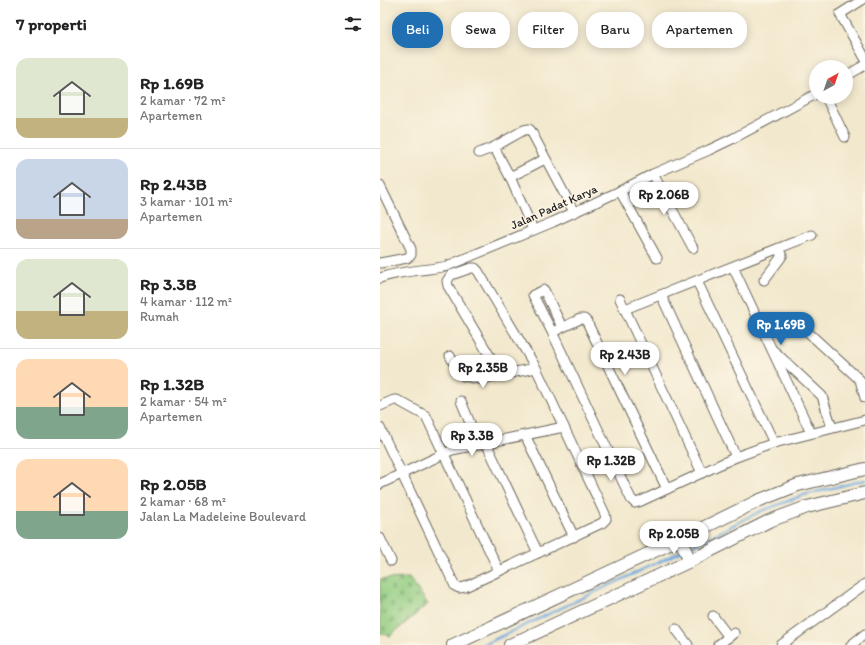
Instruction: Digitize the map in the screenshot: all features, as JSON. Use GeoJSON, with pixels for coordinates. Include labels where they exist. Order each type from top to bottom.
{"type":"FeatureCollection","features":[{"type":"Feature","properties":{"kind":"street"},"geometry":{"type":"LineString","coordinates":[[862,0],[840,14],[865,58]]}},
{"type":"Feature","properties":{"kind":"street"},"geometry":{"type":"LineString","coordinates":[[853,72],[865,65]]}},
{"type":"Feature","properties":{"kind":"street","name":"Jalan Padat Karya"},"geometry":{"type":"LineString","coordinates":[[380,278],[396,273],[447,266],[533,230],[620,191],[653,174],[723,144],[809,98]]}},
{"type":"Feature","properties":{"kind":"street"},"geometry":{"type":"LineString","coordinates":[[829,104],[845,137]]}},
{"type":"Feature","properties":{"kind":"street"},"geometry":{"type":"LineString","coordinates":[[479,153],[524,130],[529,129],[574,212]]}},
{"type":"Feature","properties":{"kind":"street"},"geometry":{"type":"LineString","coordinates":[[494,146],[510,177],[533,230]]}},
{"type":"Feature","properties":{"kind":"street"},"geometry":{"type":"LineString","coordinates":[[510,177],[545,159]]}},
{"type":"Feature","properties":{"kind":"street"},"geometry":{"type":"LineString","coordinates":[[653,174],[693,248]]}},
{"type":"Feature","properties":{"kind":"street"},"geometry":{"type":"LineString","coordinates":[[380,186],[411,249],[411,255],[407,258],[380,263]]}},
{"type":"Feature","properties":{"kind":"street"},"geometry":{"type":"LineString","coordinates":[[620,191],[657,258]]}},
{"type":"Feature","properties":{"kind":"street"},"geometry":{"type":"LineString","coordinates":[[625,309],[812,235]]}},
{"type":"Feature","properties":{"kind":"street"},"geometry":{"type":"LineString","coordinates":[[764,280],[782,256],[778,249]]}},
{"type":"Feature","properties":{"kind":"street"},"geometry":{"type":"LineString","coordinates":[[733,267],[811,433]]}},
{"type":"Feature","properties":{"kind":"street"},"geometry":{"type":"LineString","coordinates":[[380,428],[455,586],[459,588],[465,587],[602,523],[606,519],[536,368],[478,270],[471,268],[451,275],[447,281],[448,286],[501,375]]}},
{"type":"Feature","properties":{"kind":"street"},"geometry":{"type":"LineString","coordinates":[[697,281],[774,443]]}},
{"type":"Feature","properties":{"kind":"street"},"geometry":{"type":"LineString","coordinates":[[562,327],[544,290],[533,295],[631,499],[635,502],[639,502],[736,457],[774,443],[865,420]]}},
{"type":"Feature","properties":{"kind":"street"},"geometry":{"type":"LineString","coordinates":[[661,295],[736,457]]}},
{"type":"Feature","properties":{"kind":"street"},"geometry":{"type":"LineString","coordinates":[[620,299],[702,473]]}},
{"type":"Feature","properties":{"kind":"street"},"geometry":{"type":"LineString","coordinates":[[552,332],[580,319],[584,319],[587,322],[667,489]]}},
{"type":"Feature","properties":{"kind":"street"},"geometry":{"type":"LineString","coordinates":[[784,329],[798,323],[862,379],[865,398]]}},
{"type":"Feature","properties":{"kind":"street"},"geometry":{"type":"LineString","coordinates":[[771,348],[822,396],[832,428]]}},
{"type":"Feature","properties":{"kind":"street"},"geometry":{"type":"LineString","coordinates":[[450,356],[458,371],[464,376],[479,379],[536,368]]}},
{"type":"Feature","properties":{"kind":"street"},"geometry":{"type":"LineString","coordinates":[[380,406],[397,400],[426,416],[499,571]]}},
{"type":"Feature","properties":{"kind":"street"},"geometry":{"type":"LineString","coordinates":[[461,401],[538,553]]}},
{"type":"Feature","properties":{"kind":"street"},"geometry":{"type":"LineString","coordinates":[[380,484],[452,450],[564,427]]}},
{"type":"Feature","properties":{"kind":"street"},"geometry":{"type":"LineString","coordinates":[[525,435],[574,536]]}},
{"type":"Feature","properties":{"kind":"street"},"geometry":{"type":"LineString","coordinates":[[453,645],[760,500],[798,485],[865,469]]}},
{"type":"Feature","properties":{"kind":"street"},"geometry":{"type":"LineString","coordinates":[[510,645],[690,561],[775,519],[807,507],[865,493]]}},
{"type":"Feature","properties":{"kind":"street"},"geometry":{"type":"LineString","coordinates":[[380,538],[391,561]]}},
{"type":"Feature","properties":{"kind":"street"},"geometry":{"type":"LineString","coordinates":[[680,539],[690,561]]}},
{"type":"Feature","properties":{"kind":"street"},"geometry":{"type":"LineString","coordinates":[[781,645],[865,584]]}},
{"type":"Feature","properties":{"kind":"street"},"geometry":{"type":"LineString","coordinates":[[713,616],[727,640]]}},
{"type":"Feature","properties":{"kind":"street"},"geometry":{"type":"LineString","coordinates":[[676,629],[688,645]]}},
{"type":"Feature","properties":{"kind":"street"},"geometry":{"type":"LineString","coordinates":[[851,645],[865,634]]}},
{"type":"Feature","properties":{"kind":"green space"},"geometry":{"type":"Polygon","coordinates":[[[409,578],[428,604],[390,636],[380,633],[380,579],[409,578]]]}},
{"type":"Feature","properties":{"kind":"waterway"},"geometry":{"type":"LineString","coordinates":[[688,548],[759,512],[804,495],[865,480]]}},
{"type":"Feature","properties":{"kind":"waterway"},"geometry":{"type":"LineString","coordinates":[[483,645],[682,551]]}}]}
